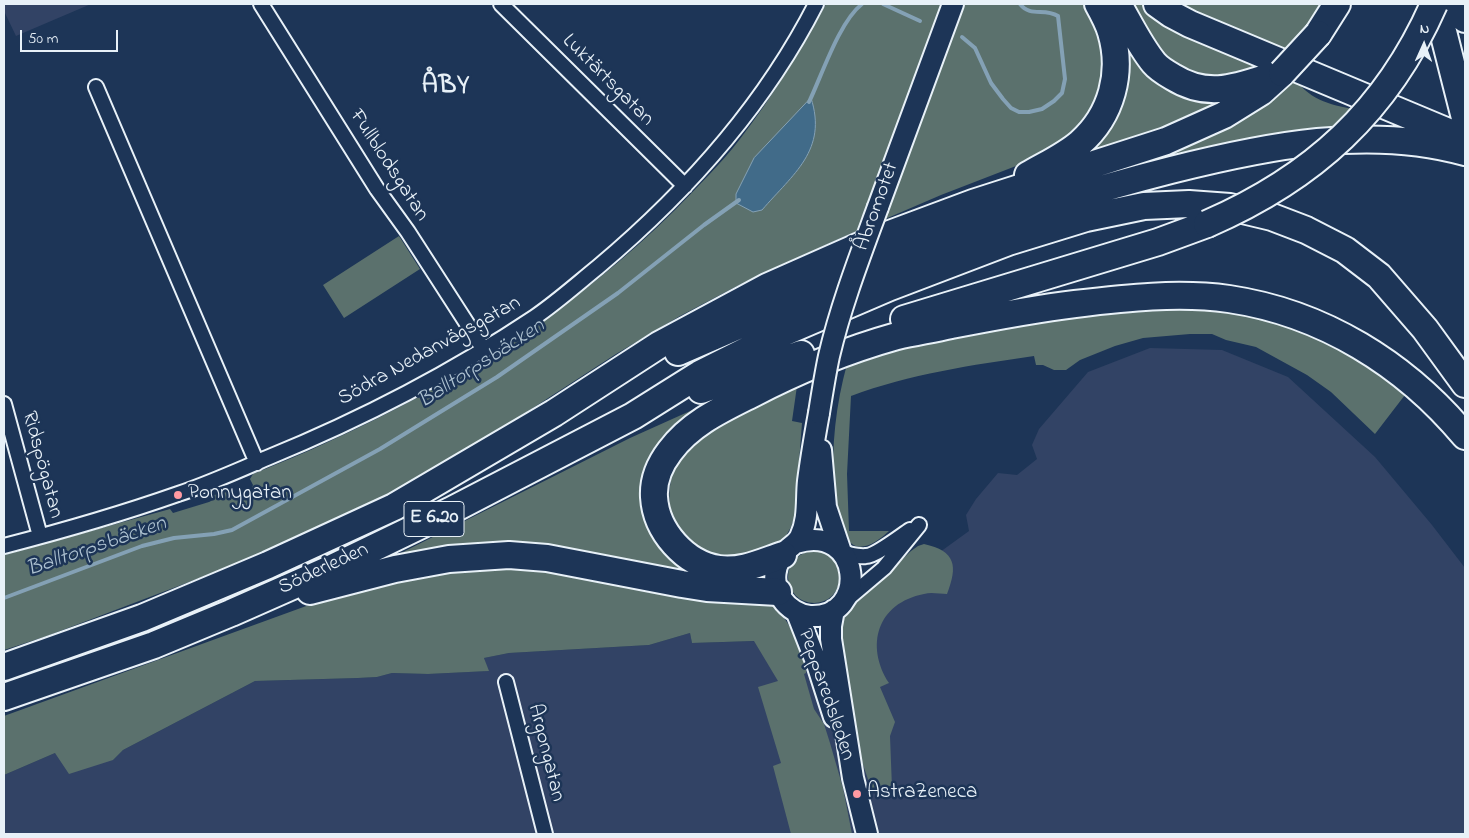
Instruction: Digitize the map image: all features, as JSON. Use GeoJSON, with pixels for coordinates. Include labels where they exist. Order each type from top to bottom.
{"type":"FeatureCollection","features":[{"type":"Feature","properties":{"kind":"highway"},"geometry":{"type":"LineString","coordinates":[[973,203],[1066,153],[1080,143],[1094,128],[1106,109],[1114,88],[1116,69],[1115,48],[1110,29],[1098,4]]}},
{"type":"Feature","properties":{"kind":"highway"},"geometry":{"type":"LineString","coordinates":[[1118,4],[1155,64],[1180,82],[1202,89],[1257,87]]}},
{"type":"Feature","properties":{"kind":"highway"},"geometry":{"type":"LineString","coordinates":[[1157,4],[1190,24],[1465,138]]}},
{"type":"Feature","properties":{"kind":"highway"},"geometry":{"type":"LineString","coordinates":[[588,391],[660,345],[767,287],[871,241],[973,203],[1166,141],[1224,115],[1257,87],[1282,72],[1318,34],[1337,4]]}},
{"type":"Feature","properties":{"kind":"highway"},"geometry":{"type":"LineString","coordinates":[[1435,4],[1463,110]]}},
{"type":"Feature","properties":{"kind":"highway"},"geometry":{"type":"LineString","coordinates":[[633,416],[773,363],[880,326],[1158,242],[1237,211],[1264,196],[1322,156],[1372,108],[1391,83],[1408,55],[1435,4]]}},
{"type":"Feature","properties":{"kind":"highway"},"geometry":{"type":"LineString","coordinates":[[1462,4],[1465,19]]}},
{"type":"Feature","properties":{"kind":"highway"},"geometry":{"type":"LineString","coordinates":[[588,391],[791,303],[937,243],[1118,184],[1209,161],[1280,147],[1329,141],[1382,139],[1426,143],[1465,152]]}},
{"type":"Feature","properties":{"kind":"highway"},"geometry":{"type":"LineString","coordinates":[[633,416],[700,374],[778,335],[890,287],[1008,242],[1086,218],[1144,206],[1189,204],[1230,207],[1272,217],[1306,230],[1345,250],[1379,276],[1425,328],[1465,384]]}},
{"type":"Feature","properties":{"kind":"highway"},"geometry":{"type":"LineString","coordinates":[[790,549],[745,568],[733,570],[716,568],[696,561],[681,551],[661,524],[654,496],[660,467],[682,438],[702,420],[780,379],[820,363],[898,336],[1016,313],[1129,298],[1182,296],[1229,299],[1271,309],[1328,328],[1374,353],[1435,402],[1465,436]]}},
{"type":"Feature","properties":{"kind":"highway"},"geometry":{"type":"LineString","coordinates":[[898,336],[932,311]]}},
{"type":"Feature","properties":{"kind":"highway","name":"Söderleden"},"geometry":{"type":"LineString","coordinates":[[4,667],[142,618],[268,565],[351,527],[432,486],[588,391]]}},
{"type":"Feature","properties":{"kind":"highway","name":"Söderleden"},"geometry":{"type":"LineString","coordinates":[[4,697],[154,645],[231,613],[450,512],[633,416]]}},
{"type":"Feature","properties":{"kind":"highway"},"geometry":{"type":"LineString","coordinates":[[231,613],[395,569],[449,558],[509,555],[547,558],[707,588],[778,592]]}},
{"type":"Feature","properties":{"kind":"main road","name":"Åbromotet"},"geometry":{"type":"LineString","coordinates":[[778,592],[776,569],[800,538],[806,516],[808,481],[819,413],[829,356],[839,318],[855,268],[952,5]]}},
{"type":"Feature","properties":{"kind":"main road","name":"Åbromotet"},"geometry":{"type":"LineString","coordinates":[[819,413],[826,507],[841,551],[852,572],[852,583],[848,594],[838,606]]}},
{"type":"Feature","properties":{"kind":"main road"},"geometry":{"type":"LineString","coordinates":[[790,549],[807,540],[819,540],[830,543],[841,551]]}},
{"type":"Feature","properties":{"kind":"main road"},"geometry":{"type":"LineString","coordinates":[[778,592],[782,600],[797,613],[816,616],[826,614],[838,606]]}},
{"type":"Feature","properties":{"kind":"main road","name":"Pepparedsleden"},"geometry":{"type":"LineString","coordinates":[[838,606],[831,626],[831,639],[853,778]]}},
{"type":"Feature","properties":{"kind":"main road","name":"Pepparedsleden"},"geometry":{"type":"LineString","coordinates":[[797,613],[817,664],[853,778],[867,834]]}},
{"type":"Feature","properties":{"kind":"street","name":"Fullblodsgatan"},"geometry":{"type":"LineString","coordinates":[[261,4],[377,189],[408,232],[484,350]]}},
{"type":"Feature","properties":{"kind":"street","name":"Luktärtsgatan"},"geometry":{"type":"LineString","coordinates":[[501,4],[685,186]]}},
{"type":"Feature","properties":{"kind":"street","name":"Södra Nedanvägsgatan"},"geometry":{"type":"LineString","coordinates":[[4,546],[127,512],[220,479],[398,398],[484,350],[536,316],[634,237],[685,186],[750,109],[783,61],[816,4]]}},
{"type":"Feature","properties":{"kind":"street"},"geometry":{"type":"LineString","coordinates":[[96,87],[257,463]]}},
{"type":"Feature","properties":{"kind":"street","name":"Ridspögatan"},"geometry":{"type":"LineString","coordinates":[[4,404],[40,536]]}},
{"type":"Feature","properties":{"kind":"street"},"geometry":{"type":"LineString","coordinates":[[838,606],[884,568],[919,525],[869,556],[860,556],[841,551]]}},
{"type":"Feature","properties":{"kind":"street","name":"Argongatan"},"geometry":{"type":"LineString","coordinates":[[506,682],[545,834]]}},
{"type":"Feature","properties":{"kind":"shaded area"},"geometry":{"type":"Polygon","coordinates":[[[4,4],[91,4],[16,36],[4,11],[4,4]]]}},
{"type":"Feature","properties":{"kind":"shaded area"},"geometry":{"type":"Polygon","coordinates":[[[811,98],[815,116],[815,132],[811,147],[796,172],[762,210],[753,212],[736,203],[736,194],[754,158],[811,98]]]}},
{"type":"Feature","properties":{"kind":"shaded area"},"geometry":{"type":"Polygon","coordinates":[[[1150,348],[1222,350],[1288,377],[1375,457],[1465,568],[1465,834],[4,834],[4,775],[55,753],[113,760],[123,750],[255,681],[377,677],[392,673],[428,674],[488,671],[484,658],[509,653],[649,645],[690,633],[692,643],[853,638],[940,552],[969,531],[966,515],[976,499],[998,473],[1017,475],[1037,459],[1032,445],[1039,429],[1088,372],[1150,348]]]}},
{"type":"Feature","properties":{"kind":"green space"},"geometry":{"type":"Polygon","coordinates":[[[826,4],[1087,4],[1102,31],[1106,82],[1089,121],[1047,154],[941,195],[739,285],[680,316],[616,354],[479,443],[409,485],[247,560],[47,636],[4,650],[4,555],[170,509],[173,513],[209,502],[215,499],[214,495],[231,491],[234,497],[239,499],[249,496],[253,485],[250,479],[253,474],[321,445],[424,394],[514,340],[557,311],[598,279],[676,209],[733,148],[775,90],[826,4]]]}},
{"type":"Feature","properties":{"kind":"green space"},"geometry":{"type":"Polygon","coordinates":[[[1127,4],[1145,4],[1267,65],[1228,82],[1173,69],[1127,4]]]}},
{"type":"Feature","properties":{"kind":"green space"},"geometry":{"type":"Polygon","coordinates":[[[1169,4],[1323,4],[1305,29],[1281,54],[1169,4]]]}},
{"type":"Feature","properties":{"kind":"green space"},"geometry":{"type":"Polygon","coordinates":[[[1114,22],[1204,101],[1214,105],[1213,109],[1088,158],[1114,22]]]}},
{"type":"Feature","properties":{"kind":"green space"},"geometry":{"type":"Polygon","coordinates":[[[1295,79],[1308,93],[1323,101],[1341,107],[1360,110],[1341,127],[1139,168],[1137,162],[1209,136],[1247,116],[1295,79]]]}},
{"type":"Feature","properties":{"kind":"green space"},"geometry":{"type":"Polygon","coordinates":[[[399,236],[420,269],[344,318],[323,285],[399,236]]]}},
{"type":"Feature","properties":{"kind":"green space"},"geometry":{"type":"Polygon","coordinates":[[[1190,304],[1277,318],[1345,348],[1408,391],[1375,434],[1331,392],[1307,375],[1256,347],[1226,340],[1212,334],[1143,338],[1115,346],[1080,360],[1066,370],[1054,370],[1043,365],[1036,365],[1034,356],[918,376],[851,396],[847,474],[849,531],[889,531],[877,541],[865,546],[853,545],[848,540],[836,514],[833,473],[835,426],[847,364],[920,344],[1006,325],[1190,304]]]}},
{"type":"Feature","properties":{"kind":"green space"},"geometry":{"type":"Polygon","coordinates":[[[797,386],[792,421],[802,423],[795,515],[783,541],[775,547],[741,561],[692,549],[676,528],[671,511],[670,484],[675,466],[680,458],[696,441],[723,422],[797,386]]]}},
{"type":"Feature","properties":{"kind":"green space"},"geometry":{"type":"Polygon","coordinates":[[[719,398],[691,415],[650,530],[662,549],[674,560],[709,578],[391,558],[630,438],[719,398]]]}},
{"type":"Feature","properties":{"kind":"green space"},"geometry":{"type":"Polygon","coordinates":[[[924,544],[943,551],[948,556],[952,561],[953,575],[947,594],[927,593],[908,599],[895,606],[886,616],[880,628],[877,641],[878,655],[889,683],[880,687],[895,722],[890,736],[892,788],[871,788],[860,756],[841,630],[843,620],[851,608],[911,551],[924,544]]]}},
{"type":"Feature","properties":{"kind":"green space"},"geometry":{"type":"Polygon","coordinates":[[[809,551],[819,551],[833,558],[840,572],[840,582],[833,596],[819,603],[809,603],[799,599],[792,592],[788,582],[788,572],[792,562],[799,555],[809,551]]]}},
{"type":"Feature","properties":{"kind":"green space"},"geometry":{"type":"Polygon","coordinates":[[[536,565],[769,603],[777,609],[788,624],[800,650],[806,669],[804,674],[814,709],[824,724],[843,788],[852,834],[791,834],[773,766],[781,763],[758,687],[778,681],[754,641],[692,643],[690,633],[649,645],[509,653],[484,658],[489,671],[428,674],[392,673],[377,677],[255,681],[123,750],[113,760],[69,774],[55,753],[4,775],[4,716],[320,601],[431,571],[536,565]]]}},
{"type":"Feature","properties":{"kind":"waterway","name":"Balltorpsbäcken"},"geometry":{"type":"LineString","coordinates":[[809,102],[846,23],[862,4]]}},
{"type":"Feature","properties":{"kind":"waterway","name":"Balltorpsbäcken"},"geometry":{"type":"LineString","coordinates":[[883,4],[920,21]]}},
{"type":"Feature","properties":{"kind":"waterway","name":"Balltorpsbäcken"},"geometry":{"type":"LineString","coordinates":[[962,37],[975,48],[991,83],[1011,108],[1019,112],[1042,109],[1062,93],[1065,79],[1058,16],[1048,12],[1029,11],[1020,4]]}},
{"type":"Feature","properties":{"kind":"waterway","name":"Balltorpsbäcken"},"geometry":{"type":"LineString","coordinates":[[4,598],[142,546],[174,538],[214,534],[232,530],[380,449],[497,377],[618,293],[704,225],[739,200]]}},
{"type":"Feature","properties":{"kind":"place","name":"Ponnygatan"},"geometry":{"type":"Point","coordinates":[178,495]}},
{"type":"Feature","properties":{"kind":"place","name":"AstraZeneca"},"geometry":{"type":"Point","coordinates":[857,794]}},
{"type":"Feature","properties":{"kind":"district","name":"ÅBY"},"geometry":{"type":"Point","coordinates":[446,88]}}]}
